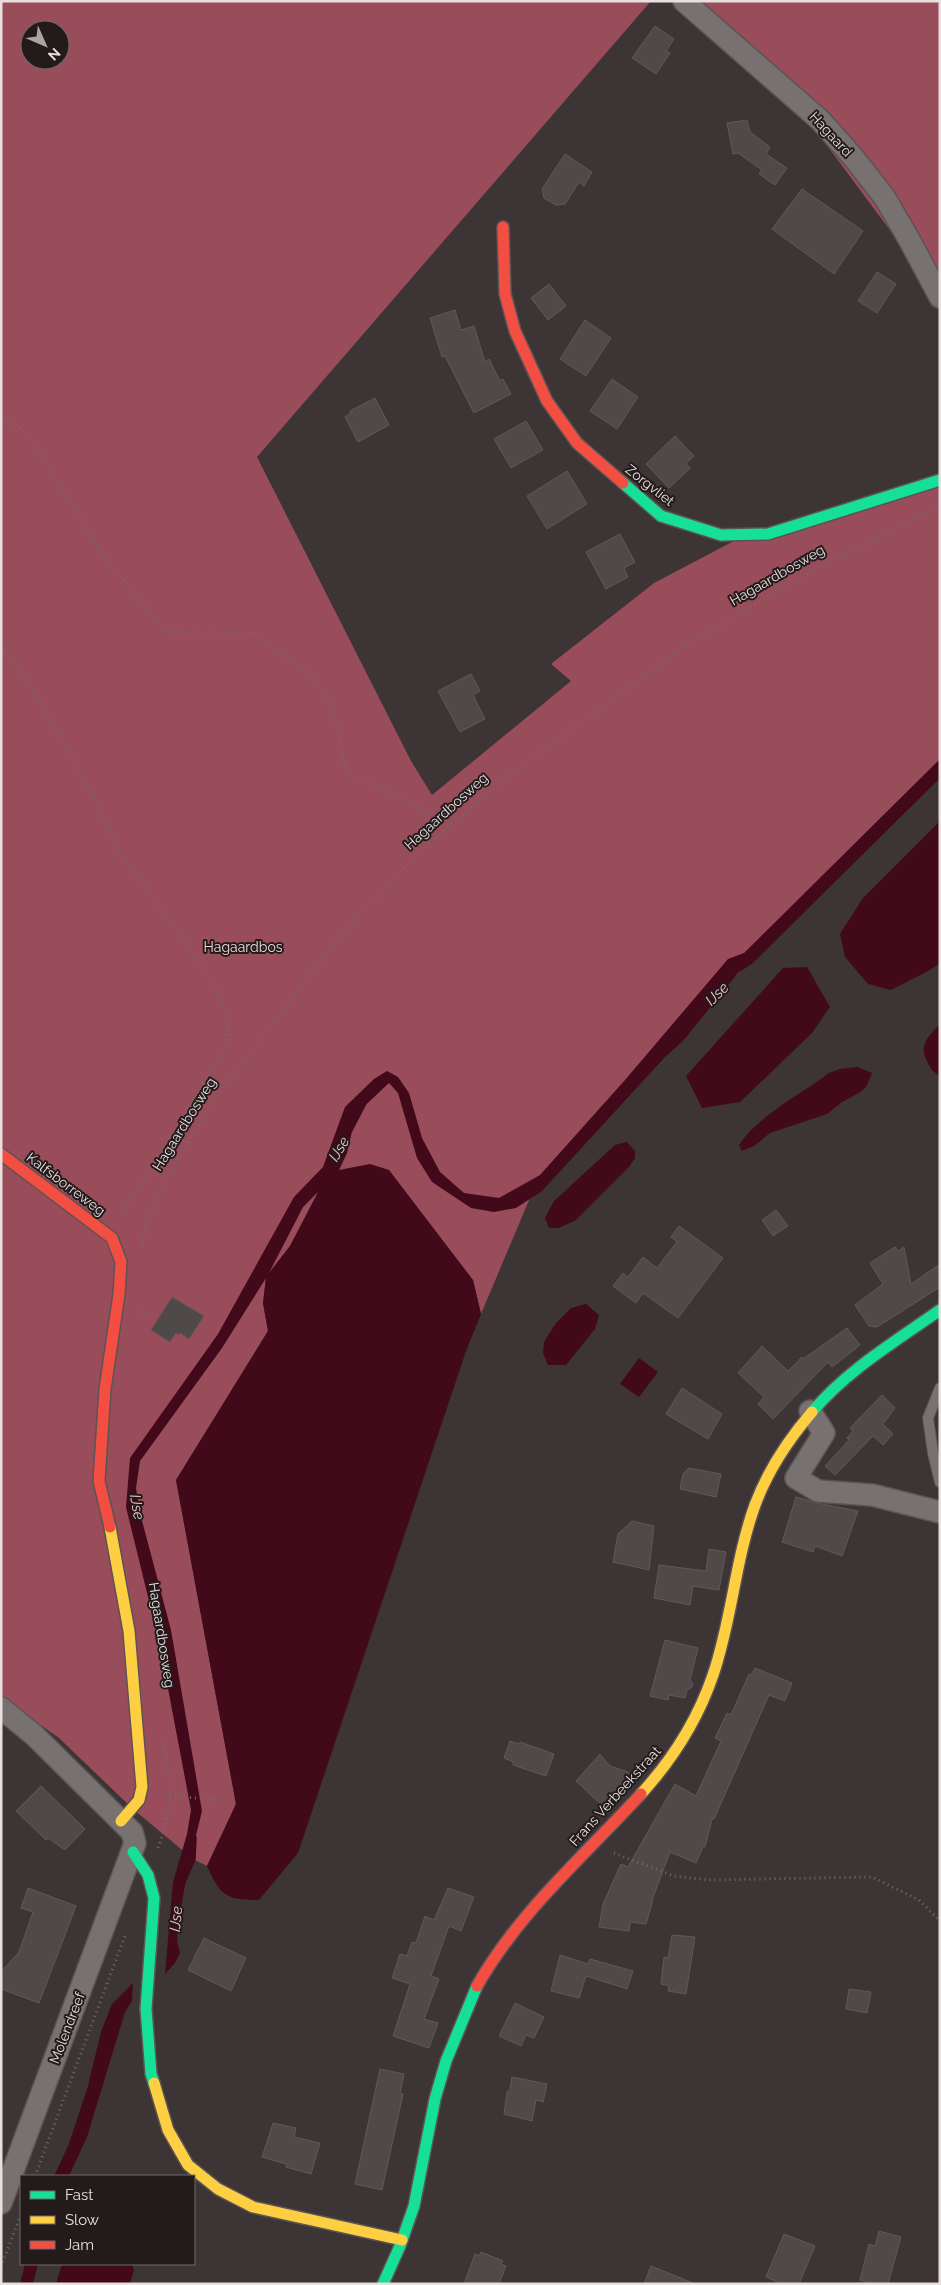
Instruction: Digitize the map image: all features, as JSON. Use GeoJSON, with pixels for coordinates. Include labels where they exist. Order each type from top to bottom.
{"type":"FeatureCollection","features":[{"type":"Feature","properties":{"kind":"street","name":"Hagaard"},"geometry":{"type":"LineString","coordinates":[[684,1],[820,120],[853,157],[885,198],[940,297]]}},
{"type":"Feature","properties":{"kind":"street","name":"Zorgvliet"},"geometry":{"type":"LineString","coordinates":[[503,227],[505,294],[515,331],[547,401],[562,426],[577,443],[662,516],[721,535],[768,534],[940,480]]}},
{"type":"Feature","properties":{"kind":"street","name":"Kalfsborreweg"},"geometry":{"type":"LineString","coordinates":[[1,1154],[112,1238]]}},
{"type":"Feature","properties":{"kind":"street"},"geometry":{"type":"LineString","coordinates":[[112,1238],[121,1262],[119,1294],[105,1388],[99,1481],[112,1536],[129,1631],[142,1788],[139,1800],[121,1821]]}},
{"type":"Feature","properties":{"kind":"street","name":"Frans Verbeekstraat"},"geometry":{"type":"LineString","coordinates":[[383,2284],[402,2240],[420,2180],[442,2073],[459,2022],[477,1985],[505,1939],[534,1903],[657,1777],[678,1748],[709,1690],[727,1632],[743,1546],[752,1515],[780,1452],[810,1411],[851,1373],[940,1310]]}},
{"type":"Feature","properties":{"kind":"street"},"geometry":{"type":"LineString","coordinates":[[810,1411],[824,1433],[796,1478],[818,1491],[872,1495],[940,1512]]}},
{"type":"Feature","properties":{"kind":"street"},"geometry":{"type":"LineString","coordinates":[[1,1708],[34,1735],[121,1821],[134,1837],[133,1852],[148,1875],[154,1898],[146,2009],[151,2074],[168,2130],[188,2165],[218,2189],[253,2207],[402,2240]]}},
{"type":"Feature","properties":{"kind":"street","name":"Molendreef"},"geometry":{"type":"LineString","coordinates":[[1,2203],[133,1852]]}},
{"type":"Feature","properties":{"kind":"lane"},"geometry":{"type":"LineString","coordinates":[[940,1388],[928,1418],[933,1453],[940,1482]]}},
{"type":"Feature","properties":{"kind":"path"},"geometry":{"type":"LineString","coordinates":[[1,423],[13,423],[31,437],[100,551],[166,632],[252,633],[308,672],[331,704],[346,771],[412,802],[451,825]]}},
{"type":"Feature","properties":{"kind":"path","name":"Hagaardbosweg"},"geometry":{"type":"LineString","coordinates":[[140,1253],[145,1228],[163,1186],[208,1108],[340,935],[421,851],[508,775],[691,642],[812,571],[940,506]]}},
{"type":"Feature","properties":{"kind":"path","name":"Hagaardbosweg"},"geometry":{"type":"LineString","coordinates":[[1,645],[15,661],[82,775],[121,854],[177,929],[217,990],[230,1023],[224,1050],[122,1211],[112,1238]]}},
{"type":"Feature","properties":{"kind":"path"},"geometry":{"type":"LineString","coordinates":[[148,1875],[167,1826],[170,1796],[163,1735]]}},
{"type":"Feature","properties":{"kind":"path"},"geometry":{"type":"LineString","coordinates":[[170,1796],[222,1800]]}},
{"type":"Feature","properties":{"kind":"path"},"geometry":{"type":"LineString","coordinates":[[593,1844],[631,1861],[674,1876],[708,1880],[872,1877],[920,1900],[940,1921]]}},
{"type":"Feature","properties":{"kind":"path"},"geometry":{"type":"LineString","coordinates":[[35,2175],[128,1930]]}},
{"type":"Feature","properties":{"kind":"path"},"geometry":{"type":"LineString","coordinates":[[1,2267],[20,2217]]}},
{"type":"Feature","properties":{"kind":"green space","name":"Hagaardbos"},"geometry":{"type":"Polygon","coordinates":[[[1,1],[651,1],[257,457],[411,761],[432,795],[571,681],[551,664],[654,583],[732,542],[940,473],[940,774],[690,1021],[535,1186],[481,1314],[473,1280],[325,1181],[290,1246],[266,1277],[263,1303],[268,1331],[176,1480],[236,1804],[207,1866],[193,1859],[133,1809],[59,1738],[1,1697],[1,1]]]}},
{"type":"Feature","properties":{"kind":"green space"},"geometry":{"type":"Polygon","coordinates":[[[671,1],[940,1],[940,312],[892,233],[814,128],[680,6],[671,1]]]}},
{"type":"Feature","properties":{"kind":"water"},"geometry":{"type":"Polygon","coordinates":[[[940,759],[940,778],[753,963],[738,973],[683,1041],[665,1057],[542,1191],[516,1208],[494,1212],[471,1208],[432,1182],[417,1158],[398,1093],[389,1083],[356,1114],[347,1153],[339,1170],[370,1164],[389,1170],[473,1280],[481,1314],[466,1351],[298,1853],[259,1900],[238,1899],[225,1894],[216,1884],[207,1866],[236,1804],[176,1480],[268,1331],[263,1303],[266,1278],[222,1348],[140,1461],[136,1488],[140,1513],[171,1630],[202,1811],[188,1868],[178,1925],[177,1941],[180,1953],[175,1963],[165,1974],[173,1882],[187,1834],[191,1810],[160,1646],[126,1507],[130,1458],[218,1334],[294,1197],[323,1167],[345,1107],[374,1079],[387,1071],[398,1077],[409,1093],[422,1138],[440,1172],[464,1193],[499,1198],[540,1175],[625,1080],[728,959],[744,953],[940,759]],[[318,1192],[303,1207],[269,1273],[290,1246],[318,1192]]]}},
{"type":"Feature","properties":{"kind":"water"},"geometry":{"type":"Polygon","coordinates":[[[940,821],[940,963],[891,990],[868,984],[845,957],[840,934],[863,898],[940,821]]]}},
{"type":"Feature","properties":{"kind":"water"},"geometry":{"type":"Polygon","coordinates":[[[807,967],[830,1007],[812,1033],[740,1102],[702,1108],[686,1076],[783,968],[807,967]]]}},
{"type":"Feature","properties":{"kind":"water"},"geometry":{"type":"Polygon","coordinates":[[[940,1024],[940,1076],[931,1068],[925,1055],[924,1045],[940,1024]]]}},
{"type":"Feature","properties":{"kind":"water"},"geometry":{"type":"Polygon","coordinates":[[[857,1067],[872,1073],[866,1087],[859,1093],[842,1102],[827,1114],[770,1133],[754,1146],[742,1151],[739,1145],[747,1134],[781,1106],[829,1073],[840,1069],[857,1067]]]}},
{"type":"Feature","properties":{"kind":"water"},"geometry":{"type":"Polygon","coordinates":[[[627,1142],[635,1151],[635,1158],[629,1167],[576,1220],[559,1228],[549,1228],[545,1218],[554,1201],[615,1145],[627,1142]]]}},
{"type":"Feature","properties":{"kind":"water"},"geometry":{"type":"Polygon","coordinates":[[[586,1304],[599,1315],[595,1329],[566,1365],[548,1365],[543,1353],[544,1342],[556,1323],[571,1308],[586,1304]]]}},
{"type":"Feature","properties":{"kind":"water"},"geometry":{"type":"Polygon","coordinates":[[[639,1358],[658,1372],[639,1397],[620,1384],[639,1358]]]}},
{"type":"Feature","properties":{"kind":"water"},"geometry":{"type":"Polygon","coordinates":[[[133,1983],[132,2001],[125,2012],[87,2137],[69,2175],[54,2175],[69,2144],[88,2086],[101,2032],[112,2004],[133,1983]]]}},
{"type":"Feature","properties":{"kind":"water"},"geometry":{"type":"Polygon","coordinates":[[[25,2265],[38,2265],[33,2284],[20,2284],[25,2265]]]}},
{"type":"Feature","properties":{"kind":"water"},"geometry":{"type":"Polygon","coordinates":[[[62,2265],[132,2265],[134,2270],[130,2284],[56,2284],[62,2265]]]}},
{"type":"Feature","properties":{"kind":"building"},"geometry":{"type":"Polygon","coordinates":[[[655,26],[674,39],[666,51],[670,53],[656,74],[632,58],[655,26]]]}},
{"type":"Feature","properties":{"kind":"building"},"geometry":{"type":"Polygon","coordinates":[[[747,120],[750,132],[770,147],[766,154],[787,168],[775,185],[759,174],[762,170],[738,153],[733,154],[727,123],[747,120]]]}},
{"type":"Feature","properties":{"kind":"building"},"geometry":{"type":"Polygon","coordinates":[[[565,154],[592,172],[584,186],[579,182],[565,204],[556,205],[544,198],[542,189],[565,154]]]}},
{"type":"Feature","properties":{"kind":"building"},"geometry":{"type":"Polygon","coordinates":[[[802,189],[863,231],[834,274],[772,229],[802,189]]]}},
{"type":"Feature","properties":{"kind":"building"},"geometry":{"type":"Polygon","coordinates":[[[877,272],[896,284],[877,313],[858,301],[877,272]]]}},
{"type":"Feature","properties":{"kind":"building"},"geometry":{"type":"Polygon","coordinates":[[[549,284],[566,306],[548,320],[531,298],[549,284]]]}},
{"type":"Feature","properties":{"kind":"building"},"geometry":{"type":"Polygon","coordinates":[[[455,310],[461,330],[474,326],[485,362],[489,359],[500,381],[503,379],[511,394],[474,413],[445,356],[442,357],[430,318],[455,310]]]}},
{"type":"Feature","properties":{"kind":"building"},"geometry":{"type":"Polygon","coordinates":[[[585,320],[611,338],[586,376],[560,359],[585,320]]]}},
{"type":"Feature","properties":{"kind":"building"},"geometry":{"type":"Polygon","coordinates":[[[612,379],[638,397],[617,429],[590,411],[612,379]]]}},
{"type":"Feature","properties":{"kind":"building"},"geometry":{"type":"Polygon","coordinates":[[[375,398],[389,425],[358,442],[345,417],[351,413],[350,411],[375,398]]]}},
{"type":"Feature","properties":{"kind":"building"},"geometry":{"type":"Polygon","coordinates":[[[526,421],[543,450],[511,468],[494,439],[526,421]]]}},
{"type":"Feature","properties":{"kind":"building"},"geometry":{"type":"Polygon","coordinates":[[[675,436],[694,456],[686,463],[690,468],[669,488],[646,464],[675,436]]]}},
{"type":"Feature","properties":{"kind":"building"},"geometry":{"type":"Polygon","coordinates":[[[567,471],[587,504],[547,529],[527,496],[567,471]]]}},
{"type":"Feature","properties":{"kind":"building"},"geometry":{"type":"Polygon","coordinates":[[[620,534],[635,562],[624,568],[628,577],[606,589],[586,552],[620,534]]]}},
{"type":"Feature","properties":{"kind":"building"},"geometry":{"type":"Polygon","coordinates":[[[471,674],[480,691],[473,695],[485,719],[460,732],[438,691],[471,674]]]}},
{"type":"Feature","properties":{"kind":"building"},"geometry":{"type":"Polygon","coordinates":[[[776,1210],[788,1226],[773,1236],[762,1220],[776,1210]]]}},
{"type":"Feature","properties":{"kind":"building"},"geometry":{"type":"Polygon","coordinates":[[[679,1226],[723,1258],[678,1318],[643,1293],[636,1303],[613,1286],[623,1273],[628,1277],[643,1257],[657,1268],[677,1242],[671,1237],[679,1226]]]}},
{"type":"Feature","properties":{"kind":"building"},"geometry":{"type":"Polygon","coordinates":[[[895,1247],[898,1251],[904,1247],[911,1284],[940,1264],[940,1287],[877,1327],[869,1326],[855,1305],[883,1284],[870,1263],[895,1247]]]}},
{"type":"Feature","properties":{"kind":"building"},"geometry":{"type":"Polygon","coordinates":[[[172,1297],[204,1316],[189,1339],[180,1333],[179,1335],[176,1333],[170,1342],[151,1330],[172,1297]]]}},
{"type":"Feature","properties":{"kind":"building"},"geometry":{"type":"Polygon","coordinates":[[[847,1328],[860,1345],[832,1367],[828,1362],[773,1419],[758,1404],[764,1397],[738,1373],[762,1346],[788,1371],[802,1357],[803,1359],[847,1328]]]}},
{"type":"Feature","properties":{"kind":"building"},"geometry":{"type":"Polygon","coordinates":[[[682,1388],[722,1414],[708,1439],[666,1414],[682,1388]]]}},
{"type":"Feature","properties":{"kind":"building"},"geometry":{"type":"Polygon","coordinates":[[[882,1395],[895,1408],[883,1424],[893,1434],[883,1445],[873,1436],[835,1475],[825,1466],[849,1440],[847,1438],[853,1431],[850,1428],[882,1395]]]}},
{"type":"Feature","properties":{"kind":"building"},"geometry":{"type":"Polygon","coordinates":[[[689,1468],[721,1474],[716,1497],[680,1489],[683,1474],[689,1468]]]}},
{"type":"Feature","properties":{"kind":"building"},"geometry":{"type":"Polygon","coordinates":[[[796,1497],[858,1511],[842,1556],[815,1546],[813,1552],[782,1542],[796,1497]]]}},
{"type":"Feature","properties":{"kind":"building"},"geometry":{"type":"Polygon","coordinates":[[[632,1521],[654,1526],[649,1570],[613,1562],[618,1534],[632,1521]]]}},
{"type":"Feature","properties":{"kind":"building"},"geometry":{"type":"Polygon","coordinates":[[[709,1549],[726,1552],[719,1590],[693,1586],[690,1605],[654,1598],[659,1565],[706,1571],[709,1549]]]}},
{"type":"Feature","properties":{"kind":"building"},"geometry":{"type":"Polygon","coordinates":[[[665,1640],[698,1648],[690,1680],[693,1684],[687,1690],[685,1698],[669,1695],[668,1700],[650,1696],[665,1640]]]}},
{"type":"Feature","properties":{"kind":"building"},"geometry":{"type":"Polygon","coordinates":[[[755,1668],[792,1683],[785,1701],[769,1695],[714,1819],[712,1819],[705,1847],[703,1847],[696,1863],[670,1852],[652,1900],[646,1924],[630,1922],[629,1931],[599,1927],[603,1904],[621,1864],[628,1867],[675,1784],[696,1796],[721,1741],[715,1738],[727,1713],[731,1715],[749,1674],[751,1675],[755,1668]]]}},
{"type":"Feature","properties":{"kind":"building"},"geometry":{"type":"Polygon","coordinates":[[[510,1741],[519,1744],[520,1742],[554,1754],[546,1776],[513,1765],[513,1762],[504,1758],[510,1741]]]}},
{"type":"Feature","properties":{"kind":"building"},"geometry":{"type":"Polygon","coordinates":[[[600,1754],[610,1766],[628,1772],[634,1778],[606,1809],[576,1781],[600,1754]]]}},
{"type":"Feature","properties":{"kind":"building"},"geometry":{"type":"Polygon","coordinates":[[[41,1786],[85,1829],[65,1850],[48,1838],[46,1840],[16,1811],[41,1786]]]}},
{"type":"Feature","properties":{"kind":"building"},"geometry":{"type":"Polygon","coordinates":[[[28,1888],[76,1906],[39,2003],[1,1989],[1,1972],[19,1952],[33,1912],[21,1908],[28,1888]]]}},
{"type":"Feature","properties":{"kind":"building"},"geometry":{"type":"Polygon","coordinates":[[[448,1888],[474,1897],[461,1931],[449,1926],[431,1976],[439,1979],[424,2019],[438,2023],[429,2048],[393,2036],[410,1984],[392,1978],[400,1954],[407,1956],[412,1942],[416,1943],[425,1916],[434,1920],[448,1888]]]}},
{"type":"Feature","properties":{"kind":"building"},"geometry":{"type":"Polygon","coordinates":[[[672,1935],[695,1937],[686,1994],[668,1991],[669,1986],[661,1984],[664,1957],[668,1958],[672,1935]]]}},
{"type":"Feature","properties":{"kind":"building"},"geometry":{"type":"Polygon","coordinates":[[[204,1938],[246,1958],[231,1991],[188,1970],[204,1938]]]}},
{"type":"Feature","properties":{"kind":"building"},"geometry":{"type":"Polygon","coordinates":[[[560,1955],[588,1964],[590,1959],[633,1971],[627,1989],[586,1976],[579,1998],[551,1991],[560,1955]]]}},
{"type":"Feature","properties":{"kind":"building"},"geometry":{"type":"Polygon","coordinates":[[[849,1989],[871,1992],[867,2013],[846,2009],[849,1989]]]}},
{"type":"Feature","properties":{"kind":"building"},"geometry":{"type":"Polygon","coordinates":[[[515,2003],[544,2017],[534,2038],[526,2035],[521,2046],[499,2036],[515,2003]]]}},
{"type":"Feature","properties":{"kind":"building"},"geometry":{"type":"Polygon","coordinates":[[[380,2069],[404,2074],[400,2093],[403,2094],[382,2190],[355,2184],[380,2069]]]}},
{"type":"Feature","properties":{"kind":"building"},"geometry":{"type":"Polygon","coordinates":[[[512,2077],[547,2084],[543,2102],[536,2100],[532,2121],[504,2114],[507,2092],[510,2090],[512,2077]]]}},
{"type":"Feature","properties":{"kind":"building"},"geometry":{"type":"Polygon","coordinates":[[[273,2123],[296,2128],[294,2137],[320,2143],[311,2174],[286,2167],[286,2164],[262,2157],[273,2123]]]}},
{"type":"Feature","properties":{"kind":"building"},"geometry":{"type":"Polygon","coordinates":[[[879,2231],[901,2237],[888,2284],[873,2284],[860,2280],[869,2244],[875,2246],[879,2231]]]}},
{"type":"Feature","properties":{"kind":"building"},"geometry":{"type":"Polygon","coordinates":[[[784,2234],[815,2246],[799,2284],[782,2284],[766,2277],[784,2234]]]}},
{"type":"Feature","properties":{"kind":"building"},"geometry":{"type":"Polygon","coordinates":[[[481,2252],[503,2261],[501,2264],[506,2266],[499,2284],[464,2284],[475,2254],[479,2256],[481,2252]]]}},
{"type":"Feature","properties":{"kind":"building"},"geometry":{"type":"Polygon","coordinates":[[[651,2266],[693,2283],[693,2284],[644,2284],[651,2266]]]}},
{"type":"Feature","properties":{"kind":"waterway","name":"IJse"},"geometry":{"type":"LineString","coordinates":[[350,1130],[364,1103]]}},
{"type":"Feature","properties":{"kind":"waterway","name":"IJse"},"geometry":{"type":"LineString","coordinates":[[184,1880],[193,1859],[194,1838]]}},
{"type":"Feature","properties":{"kind":"traffic: fast"},"geometry":{"type":"LineString","coordinates":[[623,483],[661,516],[721,535],[768,534],[940,480]]}},
{"type":"Feature","properties":{"kind":"traffic: fast"},"geometry":{"type":"LineString","coordinates":[[812,1412],[825,1397],[856,1370],[940,1310]]}},
{"type":"Feature","properties":{"kind":"traffic: fast"},"geometry":{"type":"LineString","coordinates":[[133,1852],[148,1875],[154,1898],[146,2009],[151,2074],[154,2083]]}},
{"type":"Feature","properties":{"kind":"traffic: fast"},"geometry":{"type":"LineString","coordinates":[[383,2284],[400,2246],[414,2206],[435,2099],[446,2061],[477,1986]]}},
{"type":"Feature","properties":{"kind":"traffic: slow"},"geometry":{"type":"LineString","coordinates":[[641,1794],[673,1753],[700,1707],[713,1675],[725,1633],[743,1547],[755,1505],[779,1456],[812,1412]]}},
{"type":"Feature","properties":{"kind":"traffic: slow"},"geometry":{"type":"LineString","coordinates":[[110,1527],[129,1631],[142,1787],[139,1800],[121,1821]]}},
{"type":"Feature","properties":{"kind":"traffic: slow"},"geometry":{"type":"LineString","coordinates":[[154,2083],[168,2130],[188,2165],[218,2189],[253,2207],[402,2240]]}},
{"type":"Feature","properties":{"kind":"traffic: jam"},"geometry":{"type":"LineString","coordinates":[[503,227],[505,294],[515,331],[547,401],[577,443],[623,483]]}},
{"type":"Feature","properties":{"kind":"traffic: jam"},"geometry":{"type":"LineString","coordinates":[[1,1154],[112,1238],[121,1262],[119,1294],[105,1389],[99,1481],[110,1527]]}},
{"type":"Feature","properties":{"kind":"traffic: jam"},"geometry":{"type":"LineString","coordinates":[[477,1986],[494,1959],[532,1909],[641,1794]]}}]}
